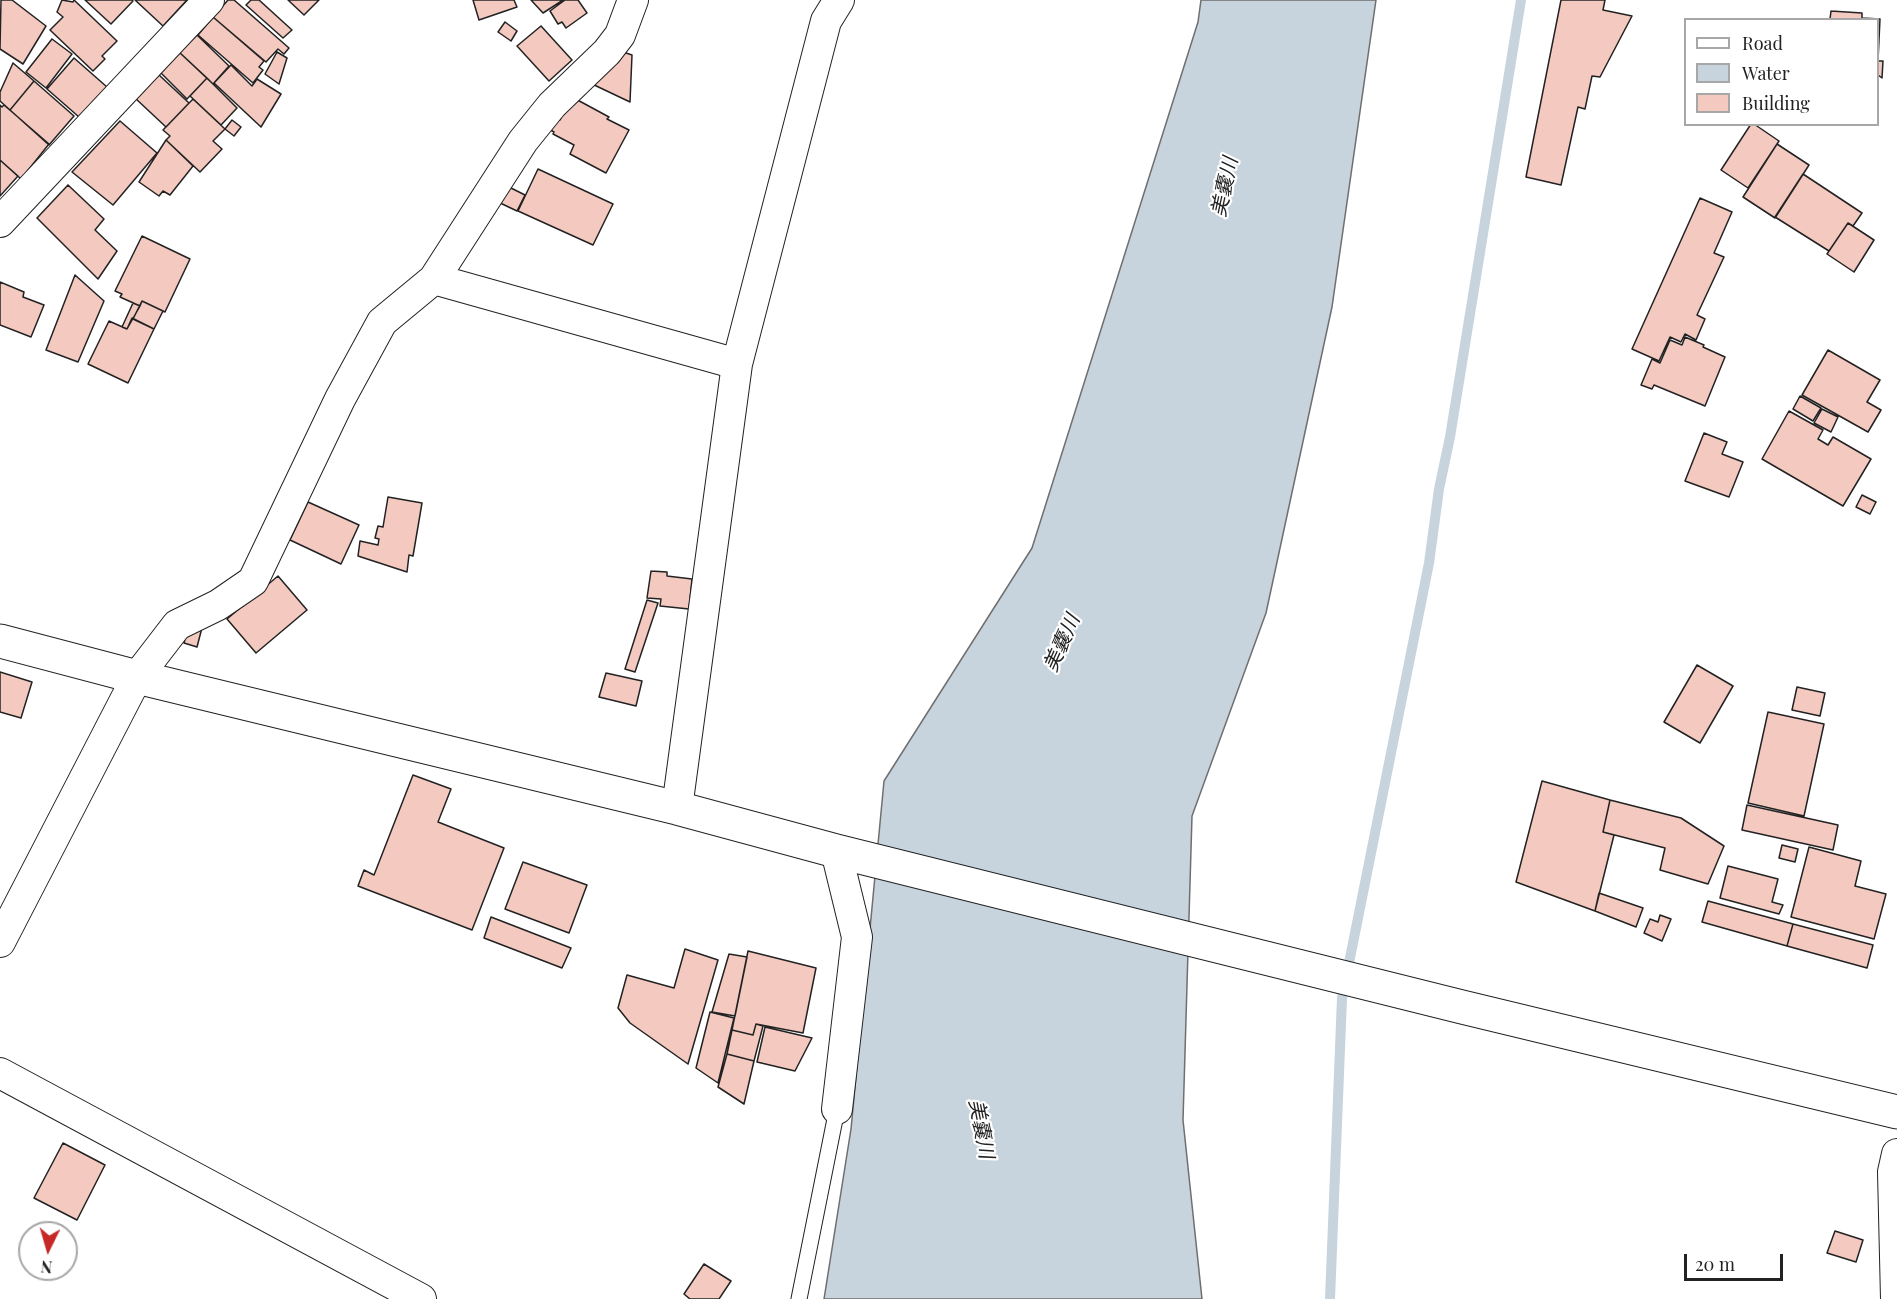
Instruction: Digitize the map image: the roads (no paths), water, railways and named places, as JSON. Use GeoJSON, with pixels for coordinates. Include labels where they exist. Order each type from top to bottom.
{"type":"FeatureCollection","features":[{"type":"Feature","properties":{"kind":"street"},"geometry":{"type":"LineString","coordinates":[[0,222],[209,0]]}},
{"type":"Feature","properties":{"kind":"street"},"geometry":{"type":"LineString","coordinates":[[0,942],[137,677],[177,625],[218,605],[253,581],[340,399],[382,322],[434,279],[523,141],[552,105],[607,52],[620,35],[633,0]]}},
{"type":"Feature","properties":{"kind":"street"},"geometry":{"type":"LineString","coordinates":[[677,808],[737,364],[826,21],[839,0]]}},
{"type":"Feature","properties":{"kind":"street"},"geometry":{"type":"LineString","coordinates":[[434,279],[737,364]]}},
{"type":"Feature","properties":{"kind":"street"},"geometry":{"type":"LineString","coordinates":[[0,641],[137,677],[677,808],[836,851],[1462,1007],[1897,1112]]}},
{"type":"Feature","properties":{"kind":"street"},"geometry":{"type":"LineString","coordinates":[[836,851],[857,937],[837,1109]]}},
{"type":"Feature","properties":{"kind":"street"},"geometry":{"type":"LineString","coordinates":[[0,1073],[421,1299]]}},
{"type":"Feature","properties":{"kind":"street"},"geometry":{"type":"LineString","coordinates":[[1896,1299],[1893,1172],[1897,1154]]}},
{"type":"Feature","properties":{"kind":"lane"},"geometry":{"type":"LineString","coordinates":[[799,1299],[837,1109]]}},
{"type":"Feature","properties":{"kind":"water","name":"美嚢川"},"geometry":{"type":"Polygon","coordinates":[[[1201,0],[1376,0],[1332,307],[1266,613],[1192,816],[1183,1120],[1202,1299],[824,1299],[851,1129],[884,781],[1032,548],[1198,22],[1201,0]]]}},
{"type":"Feature","properties":{"kind":"waterway"},"geometry":{"type":"LineString","coordinates":[[1330,1299],[1342,998],[1429,563],[1439,489],[1450,437],[1521,0]]}}]}
